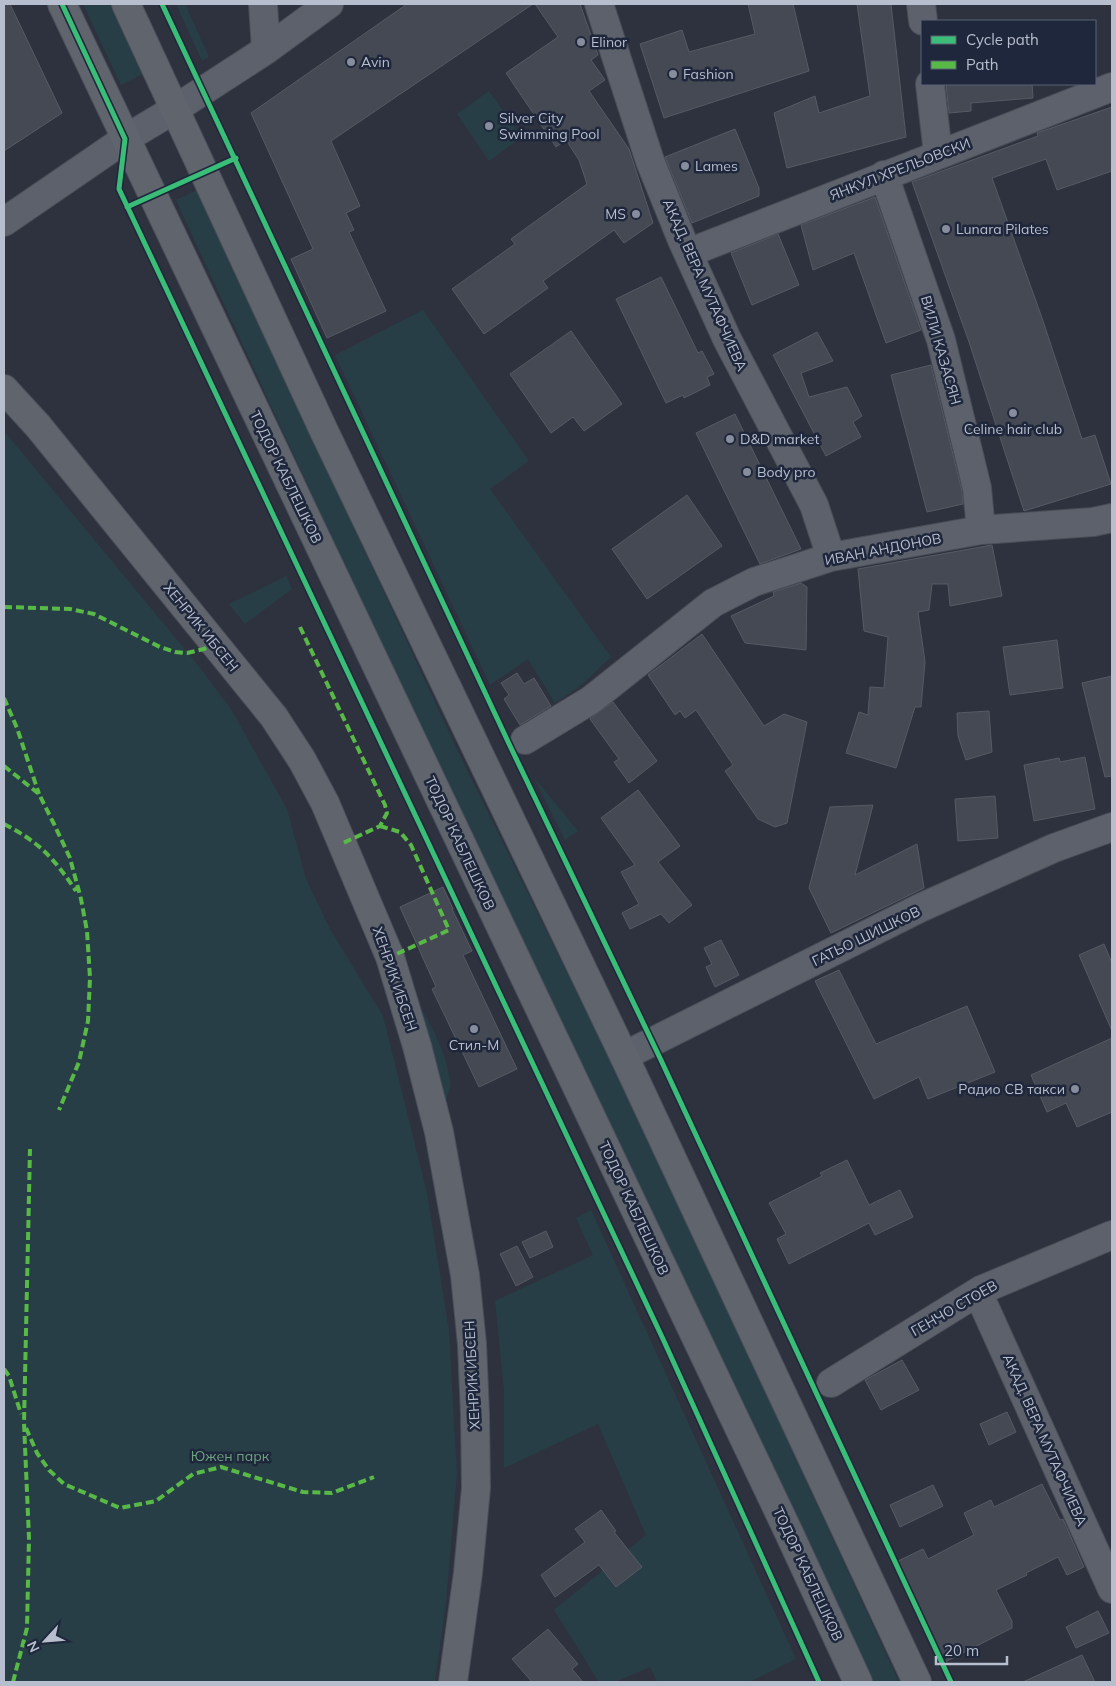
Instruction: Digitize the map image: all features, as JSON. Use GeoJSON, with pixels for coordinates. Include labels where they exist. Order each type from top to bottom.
{"type":"FeatureCollection","features":[{"type":"Feature","properties":{"kind":"main road","name":"ТОДОР КАБЛЕШКОВ"},"geometry":{"type":"LineString","coordinates":[[62,4],[781,1515],[858,1682]]}},
{"type":"Feature","properties":{"kind":"main road"},"geometry":{"type":"LineString","coordinates":[[126,4],[324,431],[624,1056],[916,1682]]}},
{"type":"Feature","properties":{"kind":"main road","name":"ХЕНРИК ИБСЕН"},"geometry":{"type":"LineString","coordinates":[[4,389],[38,426],[274,717],[302,760],[325,803],[395,970],[439,1132],[465,1275],[472,1344],[476,1488],[468,1573],[453,1682]]}},
{"type":"Feature","properties":{"kind":"street"},"geometry":{"type":"LineString","coordinates":[[263,4],[266,50]]}},
{"type":"Feature","properties":{"kind":"street"},"geometry":{"type":"LineString","coordinates":[[4,222],[125,139],[266,50],[329,4]]}},
{"type":"Feature","properties":{"kind":"street","name":"АКАД. ВЕРА МУТАФЧИЕВА"},"geometry":{"type":"LineString","coordinates":[[599,4],[650,161],[688,253],[732,348],[814,505],[832,557]]}},
{"type":"Feature","properties":{"kind":"street"},"geometry":{"type":"LineString","coordinates":[[921,4],[923,20]]}},
{"type":"Feature","properties":{"kind":"street"},"geometry":{"type":"LineString","coordinates":[[930,85],[938,154]]}},
{"type":"Feature","properties":{"kind":"street","name":"ЯНКУЛ ХРЕЛЬОВСКИ"},"geometry":{"type":"LineString","coordinates":[[688,253],[1112,87]]}},
{"type":"Feature","properties":{"kind":"street","name":"ВИЛИ КАЗАСЯН"},"geometry":{"type":"LineString","coordinates":[[884,175],[941,340],[977,488],[980,530]]}},
{"type":"Feature","properties":{"kind":"street","name":"ИВАН АНДОНОВ"},"geometry":{"type":"LineString","coordinates":[[525,740],[590,700],[712,603],[754,582],[832,557],[980,530],[1093,522],[1112,518]]}},
{"type":"Feature","properties":{"kind":"street","name":"ГАТЬО ШИШКОВ"},"geometry":{"type":"LineString","coordinates":[[624,1056],[920,908],[1054,848],[1112,827]]}},
{"type":"Feature","properties":{"kind":"street","name":"ГЕНЧО СТОЕВ"},"geometry":{"type":"LineString","coordinates":[[830,1383],[981,1290],[1112,1235]]}},
{"type":"Feature","properties":{"kind":"street","name":"АКАД. ВЕРА МУТАФЧИЕВА"},"geometry":{"type":"LineString","coordinates":[[981,1290],[981,1299],[1112,1589]]}},
{"type":"Feature","properties":{"kind":"green space"},"geometry":{"type":"Polygon","coordinates":[[[83,4],[110,4],[143,74],[121,85],[83,4]]]}},
{"type":"Feature","properties":{"kind":"green space"},"geometry":{"type":"Polygon","coordinates":[[[176,4],[185,4],[209,57],[202,61],[176,4]]]}},
{"type":"Feature","properties":{"kind":"green space","name":"Silver City Swimming Pool"},"geometry":{"type":"Polygon","coordinates":[[[489,91],[522,137],[489,161],[457,114],[489,91]]]}},
{"type":"Feature","properties":{"kind":"green space"},"geometry":{"type":"Polygon","coordinates":[[[197,190],[461,758],[636,1112],[899,1682],[871,1682],[430,750],[176,200],[197,190]]]}},
{"type":"Feature","properties":{"kind":"green space"},"geometry":{"type":"Polygon","coordinates":[[[423,310],[529,461],[490,489],[611,657],[579,687],[555,703],[528,659],[490,685],[335,355],[423,310]]]}},
{"type":"Feature","properties":{"kind":"green space","name":"Южен парк"},"geometry":{"type":"Polygon","coordinates":[[[4,431],[198,665],[231,709],[287,809],[306,879],[330,929],[383,1016],[427,1193],[449,1331],[457,1474],[446,1602],[435,1682],[4,1682],[4,431]]]}},
{"type":"Feature","properties":{"kind":"green space"},"geometry":{"type":"Polygon","coordinates":[[[286,576],[292,589],[245,624],[229,604],[286,576]]]}},
{"type":"Feature","properties":{"kind":"green space"},"geometry":{"type":"Polygon","coordinates":[[[533,776],[578,831],[565,840],[533,776]]]}},
{"type":"Feature","properties":{"kind":"green space"},"geometry":{"type":"Polygon","coordinates":[[[422,1010],[436,1037],[447,1067],[450,1086],[446,1101],[422,1010]]]}},
{"type":"Feature","properties":{"kind":"green space"},"geometry":{"type":"Polygon","coordinates":[[[591,1210],[796,1659],[749,1682],[657,1682],[650,1667],[615,1682],[599,1682],[554,1610],[646,1535],[598,1424],[504,1468],[504,1391],[495,1301],[593,1255],[576,1218],[591,1210]]]}},
{"type":"Feature","properties":{"kind":"building"},"geometry":{"type":"Polygon","coordinates":[[[4,4],[10,4],[62,113],[4,151],[4,4]]]}},
{"type":"Feature","properties":{"kind":"building"},"geometry":{"type":"Polygon","coordinates":[[[407,4],[533,4],[331,141],[360,206],[346,213],[354,230],[349,232],[386,311],[327,338],[291,259],[313,249],[251,113],[407,4]]]}},
{"type":"Feature","properties":{"kind":"building"},"geometry":{"type":"Polygon","coordinates":[[[535,4],[580,4],[598,55],[591,60],[605,80],[589,91],[629,149],[653,223],[624,243],[614,230],[543,281],[548,288],[484,334],[452,289],[515,244],[511,239],[587,184],[579,160],[566,140],[556,147],[506,73],[558,37],[535,4]]]}},
{"type":"Feature","properties":{"kind":"building"},"geometry":{"type":"Polygon","coordinates":[[[748,4],[793,4],[809,71],[664,118],[640,44],[682,30],[689,52],[755,34],[748,4]]]}},
{"type":"Feature","properties":{"kind":"building"},"geometry":{"type":"Polygon","coordinates":[[[857,4],[891,4],[906,137],[787,168],[774,113],[815,96],[819,113],[870,96],[857,4]]]}},
{"type":"Feature","properties":{"kind":"building"},"geometry":{"type":"Polygon","coordinates":[[[946,85],[1032,85],[1033,98],[971,103],[971,111],[949,113],[946,85]]]}},
{"type":"Feature","properties":{"kind":"building"},"geometry":{"type":"Polygon","coordinates":[[[1112,107],[1112,171],[1057,190],[1046,159],[992,178],[1042,318],[1082,439],[1095,435],[1111,484],[1024,511],[969,342],[912,182],[1038,136],[1037,133],[1112,107]]]}},
{"type":"Feature","properties":{"kind":"building"},"geometry":{"type":"Polygon","coordinates":[[[735,129],[759,188],[759,196],[692,223],[665,157],[735,129]]]}},
{"type":"Feature","properties":{"kind":"building"},"geometry":{"type":"Polygon","coordinates":[[[875,197],[921,330],[886,343],[854,253],[813,270],[801,225],[875,197]]]}},
{"type":"Feature","properties":{"kind":"building"},"geometry":{"type":"Polygon","coordinates":[[[778,234],[799,285],[752,305],[731,253],[778,234]]]}},
{"type":"Feature","properties":{"kind":"building"},"geometry":{"type":"Polygon","coordinates":[[[661,277],[698,353],[702,351],[714,374],[707,377],[710,385],[684,398],[683,395],[666,403],[616,299],[661,277]]]}},
{"type":"Feature","properties":{"kind":"building"},"geometry":{"type":"Polygon","coordinates":[[[571,331],[622,404],[584,431],[573,417],[551,433],[510,374],[571,331]]]}},
{"type":"Feature","properties":{"kind":"building"},"geometry":{"type":"Polygon","coordinates":[[[817,332],[833,361],[801,373],[809,397],[847,387],[862,416],[853,422],[861,437],[826,456],[773,355],[817,332]]]}},
{"type":"Feature","properties":{"kind":"building"},"geometry":{"type":"Polygon","coordinates":[[[931,365],[962,491],[963,504],[927,512],[891,375],[931,365]]]}},
{"type":"Feature","properties":{"kind":"building"},"geometry":{"type":"Polygon","coordinates":[[[735,414],[801,549],[760,564],[696,433],[735,414]]]}},
{"type":"Feature","properties":{"kind":"building"},"geometry":{"type":"Polygon","coordinates":[[[687,495],[722,546],[647,599],[612,549],[687,495]]]}},
{"type":"Feature","properties":{"kind":"building"},"geometry":{"type":"Polygon","coordinates":[[[992,545],[1002,596],[950,606],[948,584],[932,584],[929,610],[918,612],[925,662],[921,707],[915,707],[896,768],[846,753],[859,712],[868,715],[870,687],[884,688],[888,637],[864,631],[858,569],[992,545]]]}},
{"type":"Feature","properties":{"kind":"building"},"geometry":{"type":"Polygon","coordinates":[[[801,583],[807,587],[806,650],[745,643],[731,616],[774,596],[773,592],[801,583]]]}},
{"type":"Feature","properties":{"kind":"building"},"geometry":{"type":"Polygon","coordinates":[[[702,634],[764,726],[784,714],[807,722],[787,823],[775,827],[758,819],[725,771],[733,765],[696,710],[685,718],[680,711],[675,715],[648,675],[702,634]]]}},
{"type":"Feature","properties":{"kind":"building"},"geometry":{"type":"Polygon","coordinates":[[[1057,640],[1063,688],[1010,695],[1003,647],[1057,640]]]}},
{"type":"Feature","properties":{"kind":"building"},"geometry":{"type":"Polygon","coordinates":[[[517,673],[524,684],[534,678],[551,706],[520,725],[504,699],[509,695],[501,683],[517,673]]]}},
{"type":"Feature","properties":{"kind":"building"},"geometry":{"type":"Polygon","coordinates":[[[1112,676],[1112,776],[1105,777],[1082,683],[1112,676]]]}},
{"type":"Feature","properties":{"kind":"building"},"geometry":{"type":"Polygon","coordinates":[[[613,702],[657,761],[629,783],[614,762],[619,759],[590,719],[613,702]]]}},
{"type":"Feature","properties":{"kind":"building"},"geometry":{"type":"Polygon","coordinates":[[[989,711],[992,752],[966,760],[958,736],[957,713],[989,711]]]}},
{"type":"Feature","properties":{"kind":"building"},"geometry":{"type":"Polygon","coordinates":[[[1085,757],[1095,809],[1034,821],[1024,765],[1059,758],[1060,762],[1085,757]]]}},
{"type":"Feature","properties":{"kind":"building"},"geometry":{"type":"Polygon","coordinates":[[[638,790],[680,846],[658,862],[692,905],[669,923],[661,914],[630,929],[622,913],[639,904],[621,872],[635,865],[601,818],[638,790]]]}},
{"type":"Feature","properties":{"kind":"building"},"geometry":{"type":"Polygon","coordinates":[[[995,796],[998,838],[958,841],[955,799],[995,796]]]}},
{"type":"Feature","properties":{"kind":"building"},"geometry":{"type":"Polygon","coordinates":[[[873,805],[855,875],[917,844],[924,888],[831,933],[809,888],[830,807],[873,805]]]}},
{"type":"Feature","properties":{"kind":"building"},"geometry":{"type":"Polygon","coordinates":[[[443,887],[472,951],[463,955],[517,1069],[479,1087],[432,989],[436,987],[400,907],[443,887]]]}},
{"type":"Feature","properties":{"kind":"building"},"geometry":{"type":"Polygon","coordinates":[[[721,940],[739,975],[715,987],[706,967],[712,964],[704,948],[721,940]]]}},
{"type":"Feature","properties":{"kind":"building"},"geometry":{"type":"Polygon","coordinates":[[[1104,944],[1112,963],[1112,1031],[1079,955],[1104,944]]]}},
{"type":"Feature","properties":{"kind":"building"},"geometry":{"type":"Polygon","coordinates":[[[839,970],[876,1044],[967,1006],[995,1072],[928,1099],[919,1077],[874,1099],[815,981],[839,970]]]}},
{"type":"Feature","properties":{"kind":"building","name":"Радио СВ такси"},"geometry":{"type":"Polygon","coordinates":[[[1112,1038],[1112,1112],[1077,1127],[1066,1103],[1047,1112],[1031,1075],[1112,1038]]]}},
{"type":"Feature","properties":{"kind":"building"},"geometry":{"type":"Polygon","coordinates":[[[847,1160],[869,1205],[900,1190],[913,1217],[875,1235],[869,1223],[789,1264],[777,1239],[786,1234],[769,1203],[822,1176],[820,1173],[847,1160]]]}},
{"type":"Feature","properties":{"kind":"building"},"geometry":{"type":"Polygon","coordinates":[[[546,1231],[553,1247],[530,1258],[522,1242],[546,1231]]]}},
{"type":"Feature","properties":{"kind":"building"},"geometry":{"type":"Polygon","coordinates":[[[517,1246],[533,1277],[516,1286],[500,1254],[517,1246]]]}},
{"type":"Feature","properties":{"kind":"building"},"geometry":{"type":"Polygon","coordinates":[[[902,1360],[919,1390],[881,1410],[865,1380],[902,1360]]]}},
{"type":"Feature","properties":{"kind":"building"},"geometry":{"type":"Polygon","coordinates":[[[1007,1412],[1016,1432],[989,1445],[980,1424],[1007,1412]]]}},
{"type":"Feature","properties":{"kind":"building"},"geometry":{"type":"Polygon","coordinates":[[[1042,1484],[1060,1520],[1063,1519],[1084,1567],[1067,1575],[1058,1557],[996,1590],[1012,1621],[1012,1628],[945,1662],[896,1562],[923,1549],[928,1559],[974,1535],[964,1513],[991,1500],[994,1507],[1042,1484]]]}},
{"type":"Feature","properties":{"kind":"building"},"geometry":{"type":"Polygon","coordinates":[[[933,1485],[943,1506],[900,1527],[890,1505],[933,1485]]]}},
{"type":"Feature","properties":{"kind":"building"},"geometry":{"type":"Polygon","coordinates":[[[601,1510],[616,1531],[614,1532],[642,1567],[616,1587],[599,1565],[555,1597],[541,1575],[585,1542],[575,1529],[601,1510]]]}},
{"type":"Feature","properties":{"kind":"building"},"geometry":{"type":"Polygon","coordinates":[[[1098,1611],[1109,1633],[1076,1648],[1066,1627],[1098,1611]]]}},
{"type":"Feature","properties":{"kind":"building"},"geometry":{"type":"Polygon","coordinates":[[[548,1629],[578,1664],[572,1669],[583,1682],[532,1682],[512,1659],[548,1629]]]}},
{"type":"Feature","properties":{"kind":"building"},"geometry":{"type":"Polygon","coordinates":[[[1082,1655],[1095,1682],[1023,1682],[1082,1655]]]}},
{"type":"Feature","properties":{"kind":"marked path"},"geometry":{"type":"LineString","coordinates":[[4,607],[70,609],[94,614],[160,647],[175,652],[187,653],[204,649],[215,643]]}},
{"type":"Feature","properties":{"kind":"marked path"},"geometry":{"type":"LineString","coordinates":[[300,627],[385,805],[387,813],[380,826],[343,843]]}},
{"type":"Feature","properties":{"kind":"marked path"},"geometry":{"type":"LineString","coordinates":[[4,698],[17,728],[39,794]]}},
{"type":"Feature","properties":{"kind":"marked path"},"geometry":{"type":"LineString","coordinates":[[4,766],[39,794],[70,858],[87,931],[90,978],[88,1021],[79,1062],[59,1110]]}},
{"type":"Feature","properties":{"kind":"marked path"},"geometry":{"type":"LineString","coordinates":[[4,824],[27,837],[45,852],[76,891]]}},
{"type":"Feature","properties":{"kind":"marked path"},"geometry":{"type":"LineString","coordinates":[[380,826],[400,832],[411,845],[449,930],[390,957]]}},
{"type":"Feature","properties":{"kind":"marked path"},"geometry":{"type":"LineString","coordinates":[[13,1682],[27,1628],[29,1538],[24,1423],[30,1149]]}},
{"type":"Feature","properties":{"kind":"marked path"},"geometry":{"type":"LineString","coordinates":[[4,1369],[9,1376],[21,1414]]}},
{"type":"Feature","properties":{"kind":"marked path"},"geometry":{"type":"LineString","coordinates":[[26,1428],[37,1453],[49,1470],[64,1484],[120,1508],[156,1501],[193,1474],[221,1467],[303,1492],[332,1493],[374,1477]]}},
{"type":"Feature","properties":{"kind":"cycle path"},"geometry":{"type":"LineString","coordinates":[[62,4],[125,139],[119,189],[663,1339],[819,1682]]}},
{"type":"Feature","properties":{"kind":"cycle path"},"geometry":{"type":"LineString","coordinates":[[162,4],[511,748],[660,1058],[951,1682]]}},
{"type":"Feature","properties":{"kind":"cycle path"},"geometry":{"type":"LineString","coordinates":[[127,207],[236,158]]}},
{"type":"Feature","properties":{"kind":"place","name":"Elinor"},"geometry":{"type":"Point","coordinates":[581,42]}},
{"type":"Feature","properties":{"kind":"place","name":"Avin"},"geometry":{"type":"Point","coordinates":[351,62]}},
{"type":"Feature","properties":{"kind":"place","name":"Fashion"},"geometry":{"type":"Point","coordinates":[673,74]}},
{"type":"Feature","properties":{"kind":"place","name":"Silver City Swimming Pool"},"geometry":{"type":"Point","coordinates":[489,126]}},
{"type":"Feature","properties":{"kind":"place","name":"Lames"},"geometry":{"type":"Point","coordinates":[685,166]}},
{"type":"Feature","properties":{"kind":"place","name":"MS"},"geometry":{"type":"Point","coordinates":[636,214]}},
{"type":"Feature","properties":{"kind":"place","name":"Lunara Pilates"},"geometry":{"type":"Point","coordinates":[946,229]}},
{"type":"Feature","properties":{"kind":"place","name":"Celine hair club"},"geometry":{"type":"Point","coordinates":[1013,413]}},
{"type":"Feature","properties":{"kind":"place","name":"D&D market"},"geometry":{"type":"Point","coordinates":[730,439]}},
{"type":"Feature","properties":{"kind":"place","name":"Body pro"},"geometry":{"type":"Point","coordinates":[747,472]}},
{"type":"Feature","properties":{"kind":"place","name":"Стил-М"},"geometry":{"type":"Point","coordinates":[474,1029]}},
{"type":"Feature","properties":{"kind":"place","name":"Радио СВ такси"},"geometry":{"type":"Point","coordinates":[1075,1089]}}]}
